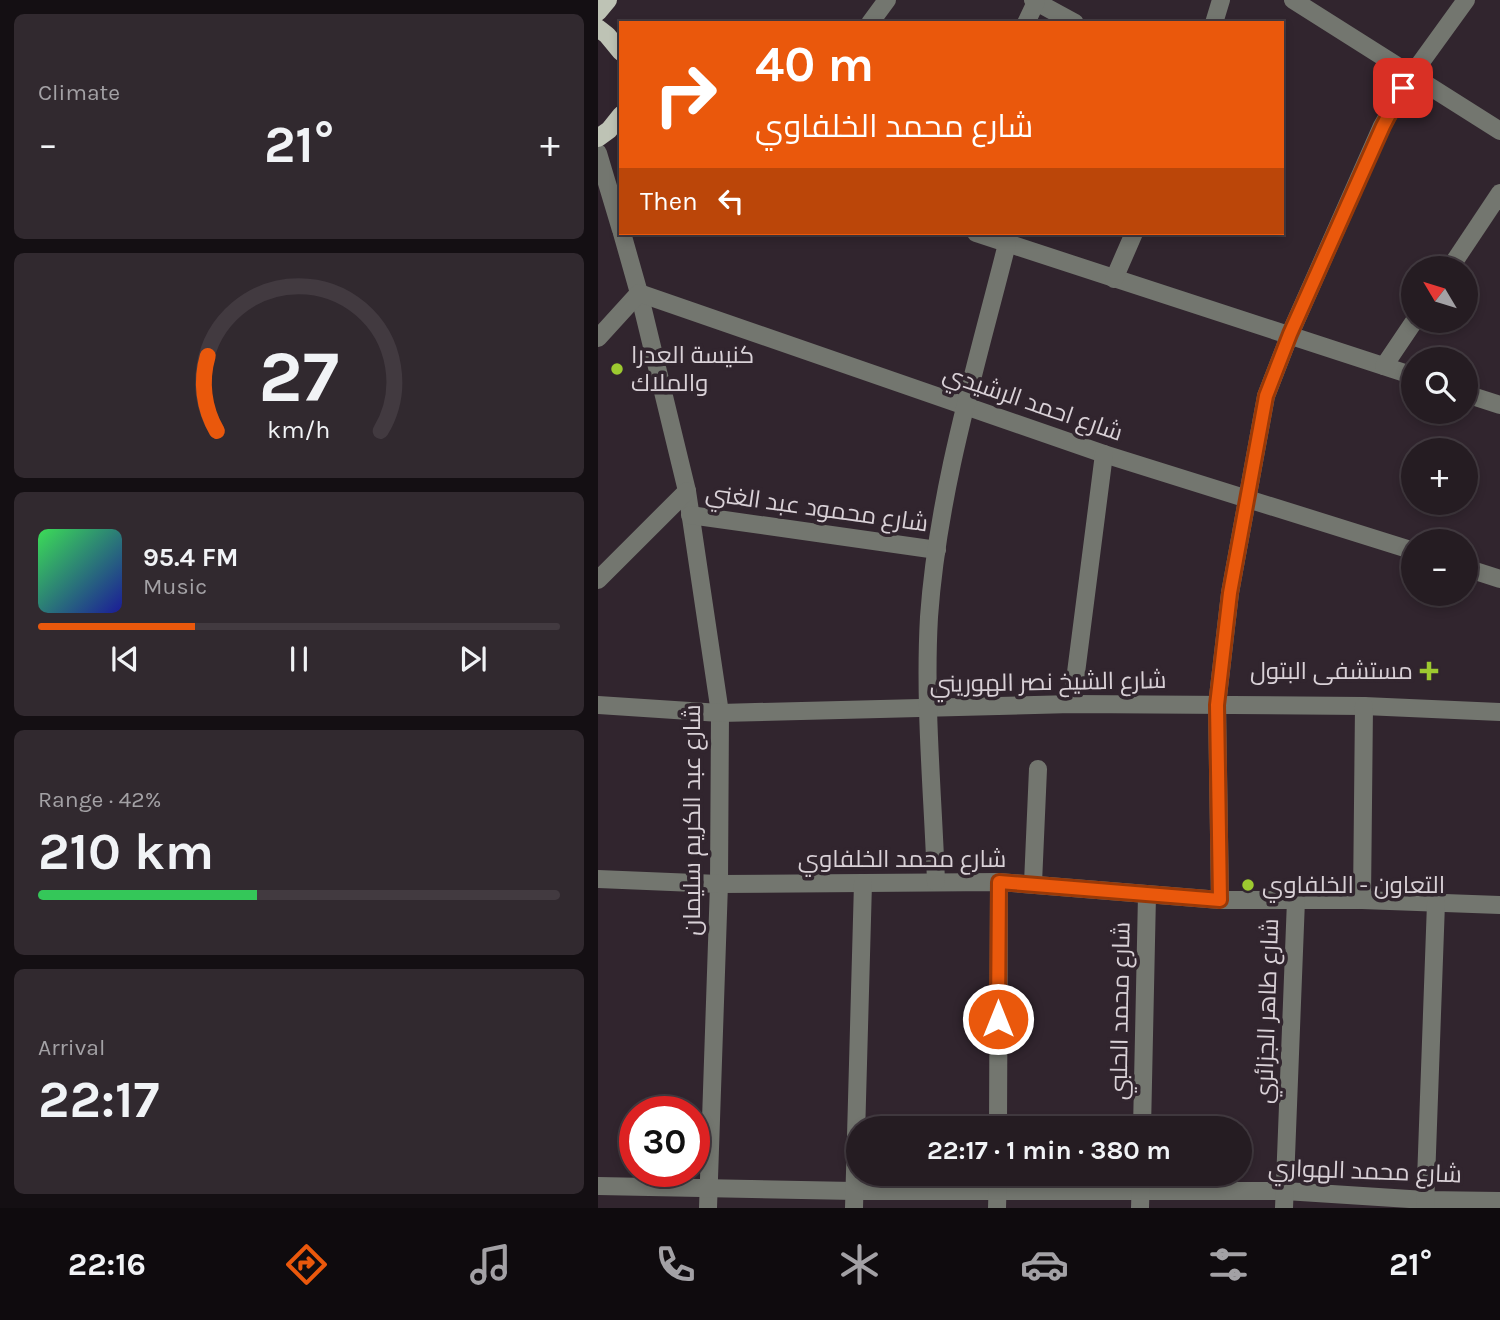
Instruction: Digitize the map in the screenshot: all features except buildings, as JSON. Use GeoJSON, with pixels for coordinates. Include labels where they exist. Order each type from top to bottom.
{"type":"FeatureCollection","features":[{"type":"Feature","properties":{"kind":"main road"},"geometry":{"type":"LineString","coordinates":[[598,12],[608,0]]}},
{"type":"Feature","properties":{"kind":"main road"},"geometry":{"type":"LineString","coordinates":[[598,28],[619,49]]}},
{"type":"Feature","properties":{"kind":"main road"},"geometry":{"type":"LineString","coordinates":[[598,138],[619,118]]}},
{"type":"Feature","properties":{"kind":"street"},"geometry":{"type":"LineString","coordinates":[[871,21],[887,0]]}},
{"type":"Feature","properties":{"kind":"street"},"geometry":{"type":"LineString","coordinates":[[1215,21],[1221,0]]}},
{"type":"Feature","properties":{"kind":"street"},"geometry":{"type":"LineString","coordinates":[[1293,0],[1499,131]]}},
{"type":"Feature","properties":{"kind":"street"},"geometry":{"type":"LineString","coordinates":[[1220,900],[1217,705],[1230,593],[1266,396],[1290,334],[1383,126],[1411,76],[1466,0]]}},
{"type":"Feature","properties":{"kind":"street"},"geometry":{"type":"LineString","coordinates":[[1027,21],[1035,1],[1071,21]]}},
{"type":"Feature","properties":{"kind":"street","name":"شارع عبد الكريم سليمان"},"geometry":{"type":"LineString","coordinates":[[598,153],[619,224]]}},
{"type":"Feature","properties":{"kind":"street"},"geometry":{"type":"LineString","coordinates":[[1458,256],[1499,193]]}},
{"type":"Feature","properties":{"kind":"street","name":"شارع عبد الكريم سليمان"},"geometry":{"type":"LineString","coordinates":[[622,235],[687,491],[720,713],[719,884],[708,1208]]}},
{"type":"Feature","properties":{"kind":"street"},"geometry":{"type":"LineString","coordinates":[[982,235],[1401,372]]}},
{"type":"Feature","properties":{"kind":"street"},"geometry":{"type":"LineString","coordinates":[[1114,279],[1133,235]]}},
{"type":"Feature","properties":{"kind":"street"},"geometry":{"type":"LineString","coordinates":[[936,882],[929,709],[929,618],[950,470],[1007,244]]}},
{"type":"Feature","properties":{"kind":"street"},"geometry":{"type":"LineString","coordinates":[[598,338],[639,293]]}},
{"type":"Feature","properties":{"kind":"street","name":"شارع احمد الرشيدي"},"geometry":{"type":"LineString","coordinates":[[639,293],[1104,454],[1401,547]]}},
{"type":"Feature","properties":{"kind":"street"},"geometry":{"type":"LineString","coordinates":[[1384,366],[1406,333]]}},
{"type":"Feature","properties":{"kind":"street"},"geometry":{"type":"LineString","coordinates":[[1478,398],[1499,405]]}},
{"type":"Feature","properties":{"kind":"street"},"geometry":{"type":"LineString","coordinates":[[1072,704],[1104,454]]}},
{"type":"Feature","properties":{"kind":"street"},"geometry":{"type":"LineString","coordinates":[[598,580],[687,491]]}},
{"type":"Feature","properties":{"kind":"street","name":"شارع محمود عبد الغني"},"geometry":{"type":"LineString","coordinates":[[690,515],[937,550]]}},
{"type":"Feature","properties":{"kind":"street"},"geometry":{"type":"LineString","coordinates":[[1478,572],[1499,579]]}},
{"type":"Feature","properties":{"kind":"street","name":"شارع الشيخ نصر الهوريني"},"geometry":{"type":"LineString","coordinates":[[598,705],[720,713],[1072,704],[1364,706],[1499,712]]}},
{"type":"Feature","properties":{"kind":"street"},"geometry":{"type":"LineString","coordinates":[[1362,901],[1364,706]]}},
{"type":"Feature","properties":{"kind":"street"},"geometry":{"type":"LineString","coordinates":[[1033,883],[1038,769]]}},
{"type":"Feature","properties":{"kind":"street","name":"شارع محمد الخلفاوي"},"geometry":{"type":"LineString","coordinates":[[598,879],[719,884],[999,882],[1220,900],[1499,905]]}},
{"type":"Feature","properties":{"kind":"street"},"geometry":{"type":"LineString","coordinates":[[998,1116],[999,882]]}},
{"type":"Feature","properties":{"kind":"street"},"geometry":{"type":"LineString","coordinates":[[854,1199],[863,883]]}},
{"type":"Feature","properties":{"kind":"street","name":"شارع محمد الحلبي"},"geometry":{"type":"LineString","coordinates":[[1142,1116],[1147,895]]}},
{"type":"Feature","properties":{"kind":"street","name":"شارع طاهر الجزائري"},"geometry":{"type":"LineString","coordinates":[[1284,1199],[1296,900]]}},
{"type":"Feature","properties":{"kind":"street"},"geometry":{"type":"LineString","coordinates":[[1425,1204],[1436,904]]}},
{"type":"Feature","properties":{"kind":"street","name":"شارع محمد الهواري"},"geometry":{"type":"LineString","coordinates":[[598,1186],[709,1189],[854,1199],[998,1191],[1140,1191],[1425,1204],[1499,1201]]}},
{"type":"Feature","properties":{"kind":"place","name":"كنيسة العدرا والملاك"},"geometry":{"type":"Point","coordinates":[617,369]}},
{"type":"Feature","properties":{"kind":"place","name":"مستشفى البتول"},"geometry":{"type":"Point","coordinates":[1429,671]}},
{"type":"Feature","properties":{"kind":"place","name":"التعاون - الخلفاوي"},"geometry":{"type":"Point","coordinates":[1248,885]}},
{"type":"Feature","properties":{"kind":"route"},"geometry":{"type":"LineString","coordinates":[[998,1019],[999,882],[1220,900],[1217,705],[1230,593],[1266,396],[1290,334],[1383,126],[1403,88]]}}]}
